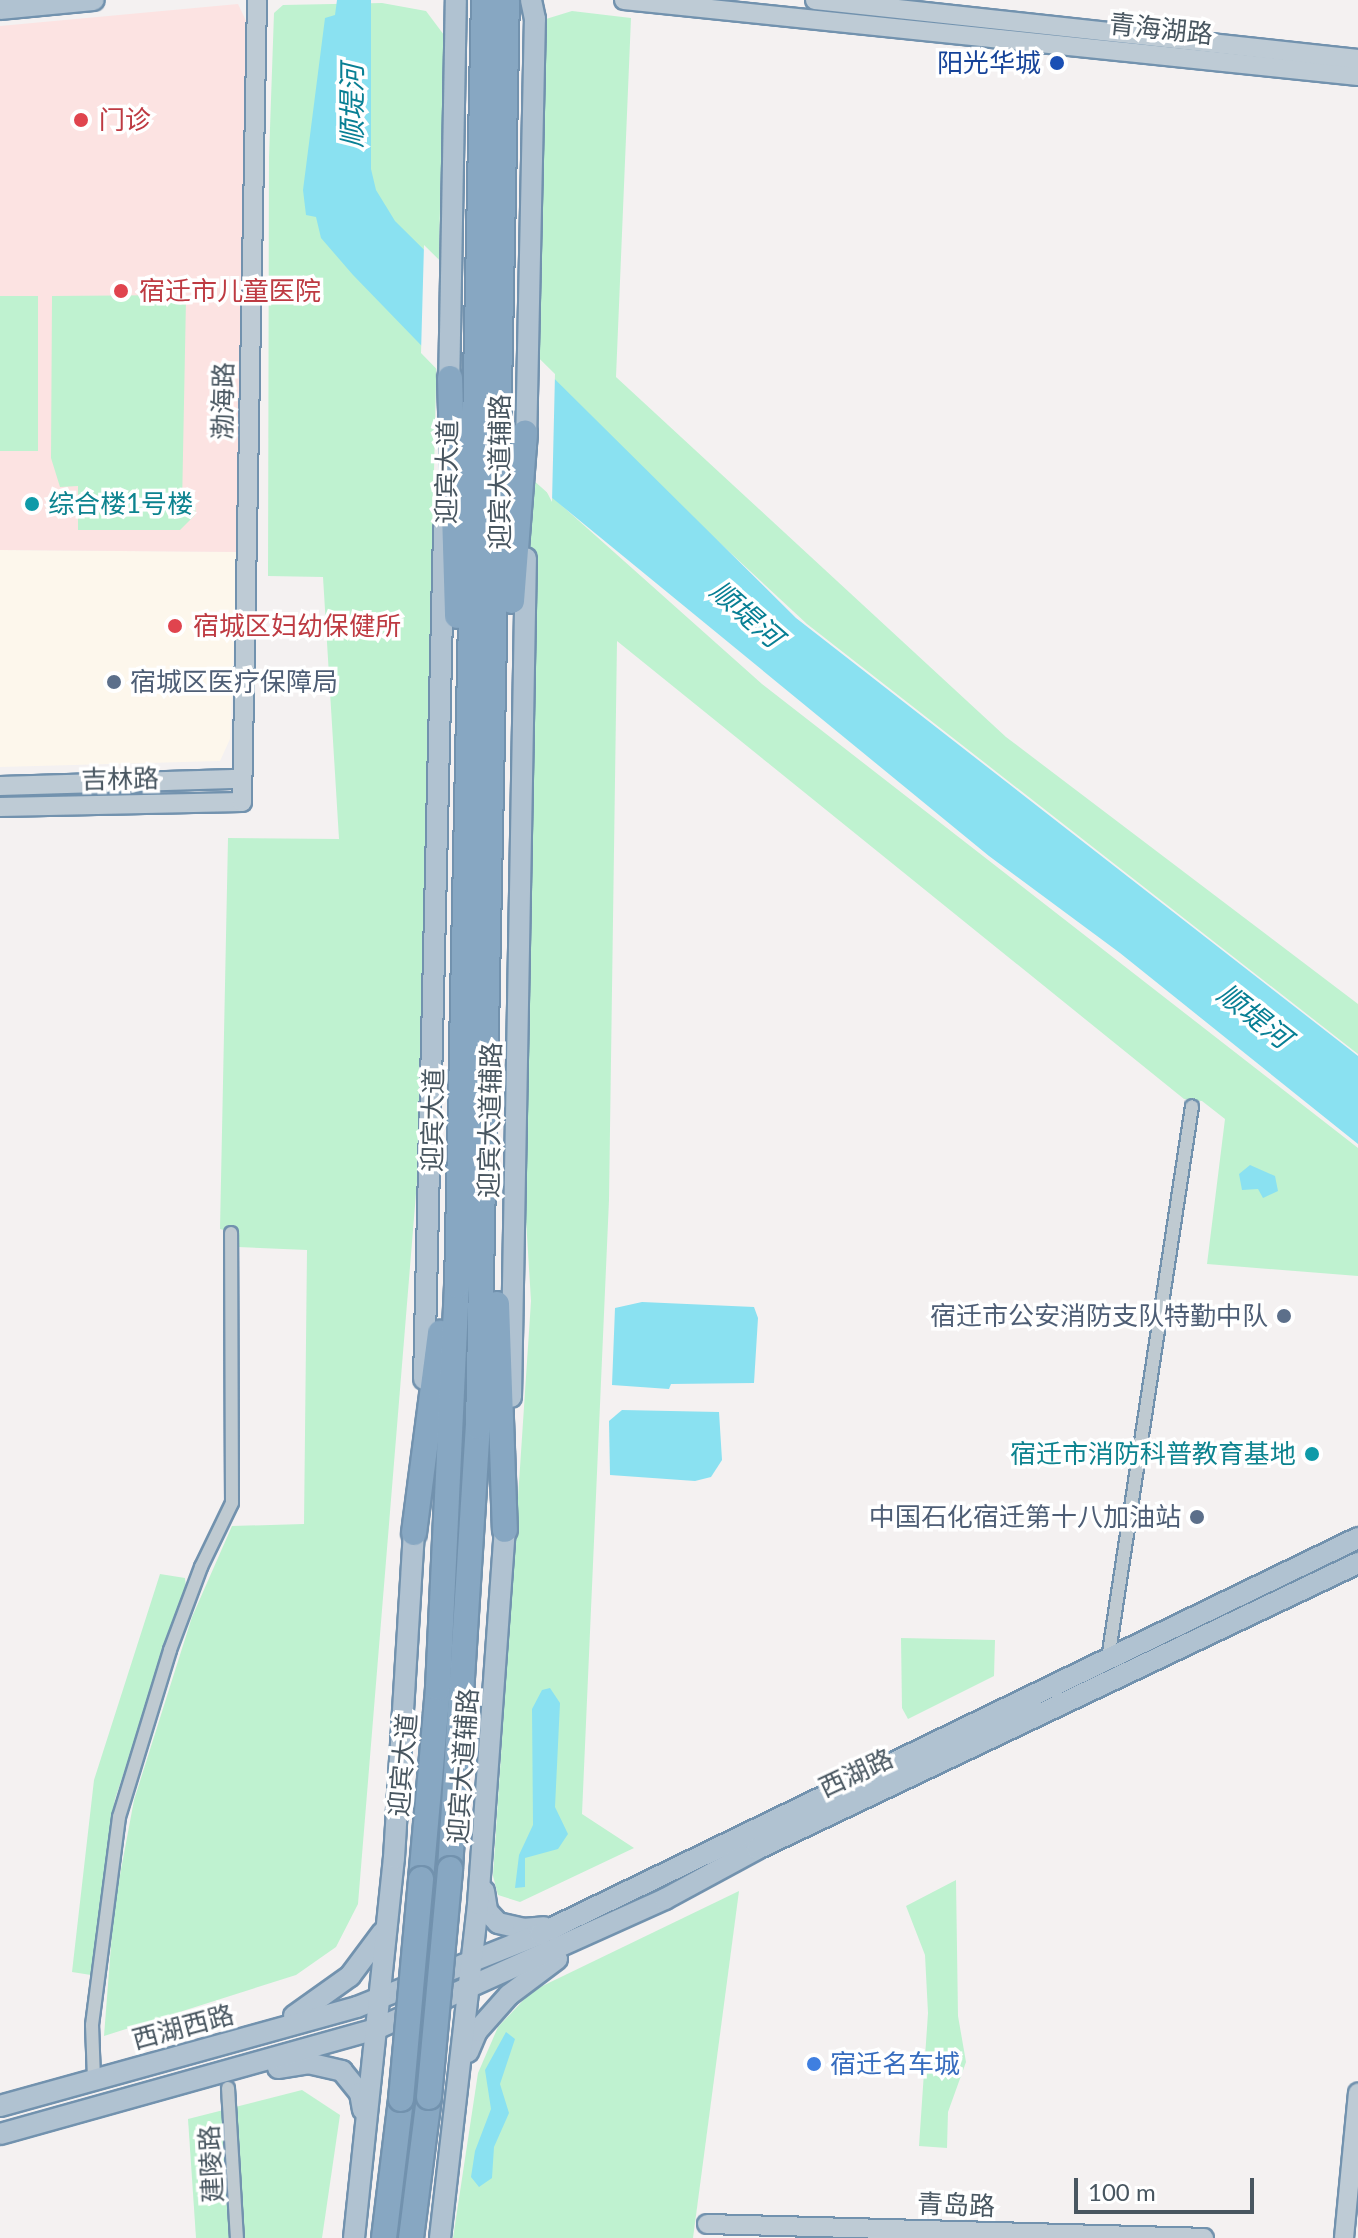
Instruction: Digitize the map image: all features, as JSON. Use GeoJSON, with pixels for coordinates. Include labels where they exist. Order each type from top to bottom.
{"type":"FeatureCollection","features":[{"type":"Feature","properties":{"kind":"highway","name":"迎宾大道"},"geometry":{"type":"LineString","coordinates":[[384,2238],[401,2099],[421,1879],[447,1511],[464,966],[484,0]]}},
{"type":"Feature","properties":{"kind":"highway","name":"迎宾大道"},"geometry":{"type":"LineString","coordinates":[[411,2238],[429,2097],[450,1869],[478,1427],[507,0]]}},
{"type":"Feature","properties":{"kind":"highway"},"geometry":{"type":"LineString","coordinates":[[449,389],[460,660],[455,857],[464,966]]}},
{"type":"Feature","properties":{"kind":"highway"},"geometry":{"type":"LineString","coordinates":[[492,790],[507,691],[525,432]]}},
{"type":"Feature","properties":{"kind":"highway"},"geometry":{"type":"LineString","coordinates":[[414,1533],[442,1316],[452,1051],[463,996]]}},
{"type":"Feature","properties":{"kind":"highway"},"geometry":{"type":"LineString","coordinates":[[487,1039],[498,1092],[496,1249],[505,1530]]}},
{"type":"Feature","properties":{"kind":"main road"},"geometry":{"type":"LineString","coordinates":[[0,9],[94,0]]}},
{"type":"Feature","properties":{"kind":"main road","name":"迎宾大道辅路"},"geometry":{"type":"LineString","coordinates":[[354,2238],[394,1858],[425,1357],[456,0]]}},
{"type":"Feature","properties":{"kind":"main road","name":"迎宾大道辅路"},"geometry":{"type":"LineString","coordinates":[[525,432],[535,19],[531,0]]}},
{"type":"Feature","properties":{"kind":"main road","name":"迎宾大道辅路"},"geometry":{"type":"LineString","coordinates":[[440,2238],[484,1832],[511,1436],[523,484]]}},
{"type":"Feature","properties":{"kind":"main road"},"geometry":{"type":"LineString","coordinates":[[1260,1585],[1358,1529]]}},
{"type":"Feature","properties":{"kind":"main road","name":"西湖路"},"geometry":{"type":"LineString","coordinates":[[380,1999],[540,1934],[667,1869],[1358,1538]]}},
{"type":"Feature","properties":{"kind":"main road","name":"西湖路"},"geometry":{"type":"LineString","coordinates":[[376,2029],[665,1899],[757,1849],[1358,1563]]}},
{"type":"Feature","properties":{"kind":"main road"},"geometry":{"type":"LineString","coordinates":[[1261,1609],[1331,1583],[1358,1581]]}},
{"type":"Feature","properties":{"kind":"main road"},"geometry":{"type":"LineString","coordinates":[[484,1832],[487,1911],[498,1923],[523,1929],[548,1926],[667,1869]]}},
{"type":"Feature","properties":{"kind":"main road"},"geometry":{"type":"LineString","coordinates":[[157,2061],[300,2014],[350,1976],[382,1938],[394,1858]]}},
{"type":"Feature","properties":{"kind":"main road"},"geometry":{"type":"LineString","coordinates":[[456,2103],[477,2031],[509,1995],[540,1968],[665,1899]]}},
{"type":"Feature","properties":{"kind":"main road","name":"西湖西路"},"geometry":{"type":"LineString","coordinates":[[0,2106],[380,1999]]}},
{"type":"Feature","properties":{"kind":"main road","name":"西湖西路"},"geometry":{"type":"LineString","coordinates":[[0,2134],[376,2029]]}},
{"type":"Feature","properties":{"kind":"main road"},"geometry":{"type":"LineString","coordinates":[[107,2104],[328,2065],[342,2071],[360,2093],[366,2127]]}},
{"type":"Feature","properties":{"kind":"street","name":"渤海路"},"geometry":{"type":"LineString","coordinates":[[242,802],[257,0]]}},
{"type":"Feature","properties":{"kind":"street","name":"青海湖路"},"geometry":{"type":"LineString","coordinates":[[624,0],[1358,76]]}},
{"type":"Feature","properties":{"kind":"street","name":"青海湖路"},"geometry":{"type":"LineString","coordinates":[[815,0],[1358,59]]}},
{"type":"Feature","properties":{"kind":"street","name":"吉林路"},"geometry":{"type":"LineString","coordinates":[[0,786],[241,779]]}},
{"type":"Feature","properties":{"kind":"street","name":"吉林路"},"geometry":{"type":"LineString","coordinates":[[0,807],[242,802]]}},
{"type":"Feature","properties":{"kind":"street"},"geometry":{"type":"LineString","coordinates":[[1108,1659],[1192,1106]]}},
{"type":"Feature","properties":{"kind":"street"},"geometry":{"type":"LineString","coordinates":[[94,2079],[92,2025],[119,1817],[170,1650],[201,1567],[232,1503],[231,1233]]}},
{"type":"Feature","properties":{"kind":"street","name":"建陵路"},"geometry":{"type":"LineString","coordinates":[[228,2081],[237,2238]]}},
{"type":"Feature","properties":{"kind":"street"},"geometry":{"type":"LineString","coordinates":[[1344,2238],[1358,2093]]}},
{"type":"Feature","properties":{"kind":"street","name":"青岛路"},"geometry":{"type":"LineString","coordinates":[[707,2224],[785,2232],[1204,2238]]}},
{"type":"Feature","properties":{"kind":"shaded area","name":"宿迁市儿童医院"},"geometry":{"type":"Polygon","coordinates":[[[238,4],[247,23],[238,552],[0,550],[0,26],[238,4]]]}},
{"type":"Feature","properties":{"kind":"shaded area"},"geometry":{"type":"Polygon","coordinates":[[[0,550],[238,552],[230,739],[220,761],[0,767],[0,550]]]}},
{"type":"Feature","properties":{"kind":"green space"},"geometry":{"type":"Polygon","coordinates":[[[382,3],[426,11],[444,35],[418,1169],[358,1904],[336,1947],[296,1975],[104,2036],[114,1907],[134,1800],[192,1617],[232,1526],[304,1524],[307,1250],[238,1247],[238,1234],[220,1229],[228,838],[339,839],[323,577],[268,576],[269,157],[274,13],[283,5],[382,3]]]}},
{"type":"Feature","properties":{"kind":"green space"},"geometry":{"type":"Polygon","coordinates":[[[572,11],[631,18],[616,377],[1006,737],[1358,1004],[1358,1054],[807,624],[526,363],[535,39],[546,19],[572,11]]]}},
{"type":"Feature","properties":{"kind":"green space"},"geometry":{"type":"Polygon","coordinates":[[[182,295],[186,299],[182,506],[196,507],[195,515],[180,530],[78,530],[78,486],[60,487],[51,458],[52,296],[182,295]]]}},
{"type":"Feature","properties":{"kind":"green space"},"geometry":{"type":"Polygon","coordinates":[[[0,296],[38,296],[38,451],[0,451],[0,296]]]}},
{"type":"Feature","properties":{"kind":"green space"},"geometry":{"type":"Polygon","coordinates":[[[532,479],[762,684],[1358,1148],[1358,1276],[1207,1264],[1225,1119],[1202,1101],[1184,1099],[617,641],[609,1200],[582,1814],[634,1848],[520,1902],[498,1895],[493,1876],[531,1301],[515,1039],[524,487],[532,479]]]}},
{"type":"Feature","properties":{"kind":"green space"},"geometry":{"type":"Polygon","coordinates":[[[160,1574],[185,1578],[186,1587],[115,1799],[91,1975],[72,1972],[94,1780],[160,1574]]]}},
{"type":"Feature","properties":{"kind":"green space"},"geometry":{"type":"Polygon","coordinates":[[[901,1638],[995,1640],[994,1676],[908,1719],[902,1708],[901,1638]]]}},
{"type":"Feature","properties":{"kind":"green space"},"geometry":{"type":"Polygon","coordinates":[[[956,1880],[958,2016],[966,2062],[948,2112],[947,2148],[919,2146],[928,2013],[925,1955],[906,1906],[956,1880]]]}},
{"type":"Feature","properties":{"kind":"green space"},"geometry":{"type":"Polygon","coordinates":[[[739,1891],[693,2238],[453,2238],[478,2073],[498,2027],[532,1991],[739,1891]]]}},
{"type":"Feature","properties":{"kind":"green space"},"geometry":{"type":"Polygon","coordinates":[[[302,2090],[340,2115],[322,2238],[196,2238],[188,2119],[302,2090]]]}},
{"type":"Feature","properties":{"kind":"water","name":"顺堤河"},"geometry":{"type":"Polygon","coordinates":[[[337,0],[371,0],[371,169],[376,190],[395,221],[796,618],[1358,1056],[1358,1144],[1120,953],[989,856],[551,497],[540,468],[353,275],[321,238],[316,217],[306,215],[303,190],[325,18],[335,15],[337,0]]]}},
{"type":"Feature","properties":{"kind":"water"},"geometry":{"type":"Polygon","coordinates":[[[1250,1165],[1275,1176],[1278,1191],[1263,1198],[1258,1189],[1242,1190],[1239,1174],[1250,1165]]]}},
{"type":"Feature","properties":{"kind":"water"},"geometry":{"type":"Polygon","coordinates":[[[642,1302],[754,1307],[758,1318],[754,1383],[671,1384],[669,1389],[612,1385],[615,1308],[642,1302]]]}},
{"type":"Feature","properties":{"kind":"water"},"geometry":{"type":"Polygon","coordinates":[[[622,1410],[719,1412],[722,1460],[711,1477],[695,1481],[610,1475],[609,1421],[622,1410]]]}},
{"type":"Feature","properties":{"kind":"water"},"geometry":{"type":"Polygon","coordinates":[[[550,1688],[560,1703],[555,1807],[568,1834],[558,1849],[525,1858],[525,1887],[515,1888],[519,1855],[533,1825],[532,1709],[542,1690],[550,1688]]]}},
{"type":"Feature","properties":{"kind":"water"},"geometry":{"type":"Polygon","coordinates":[[[506,2032],[515,2039],[500,2084],[509,2113],[494,2147],[492,2178],[479,2187],[471,2177],[475,2151],[491,2109],[485,2070],[506,2032]]]}},
{"type":"Feature","properties":{"kind":"pier"},"geometry":{"type":"Polygon","coordinates":[[[424,245],[555,374],[552,502],[536,471],[421,353],[424,245]]]}},
{"type":"Feature","properties":{"kind":"place","name":"阳光华城"},"geometry":{"type":"Point","coordinates":[1057,63]}},
{"type":"Feature","properties":{"kind":"place","name":"门诊"},"geometry":{"type":"Point","coordinates":[81,120]}},
{"type":"Feature","properties":{"kind":"place","name":"宿迁市儿童医院"},"geometry":{"type":"Point","coordinates":[121,291]}},
{"type":"Feature","properties":{"kind":"place","name":"综合楼1号楼"},"geometry":{"type":"Point","coordinates":[32,504]}},
{"type":"Feature","properties":{"kind":"place","name":"宿城区妇幼保健所"},"geometry":{"type":"Point","coordinates":[175,626]}},
{"type":"Feature","properties":{"kind":"place","name":"宿城区医疗保障局"},"geometry":{"type":"Point","coordinates":[114,682]}},
{"type":"Feature","properties":{"kind":"place","name":"宿迁市公安消防支队特勤中队"},"geometry":{"type":"Point","coordinates":[1284,1316]}},
{"type":"Feature","properties":{"kind":"place","name":"宿迁市消防科普教育基地"},"geometry":{"type":"Point","coordinates":[1312,1454]}},
{"type":"Feature","properties":{"kind":"place","name":"中国石化宿迁第十八加油站"},"geometry":{"type":"Point","coordinates":[1197,1517]}},
{"type":"Feature","properties":{"kind":"place","name":"宿迁名车城"},"geometry":{"type":"Point","coordinates":[814,2064]}}]}
